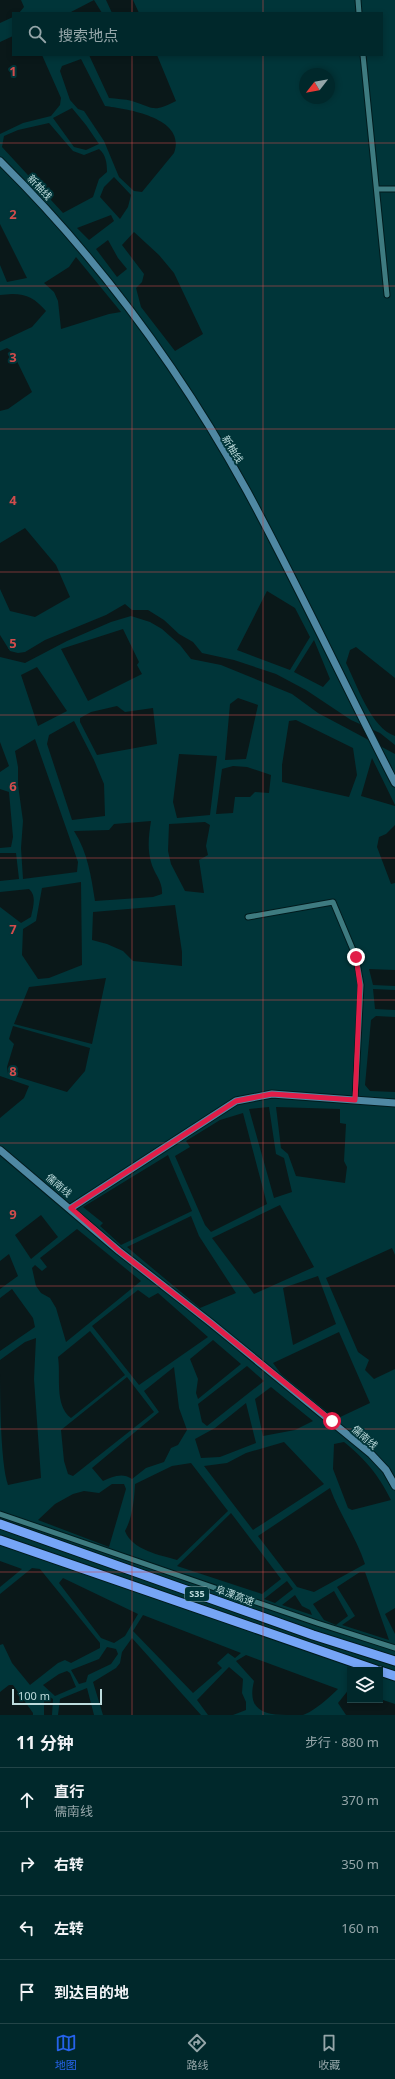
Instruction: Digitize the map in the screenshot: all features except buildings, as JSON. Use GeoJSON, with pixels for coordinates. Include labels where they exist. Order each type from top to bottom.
{"type":"FeatureCollection","features":[{"type":"Feature","properties":{"kind":"highway","name":"阜溧高速"},"geometry":{"type":"LineString","coordinates":[[0,1524],[313,1635],[395,1661]]}},
{"type":"Feature","properties":{"kind":"highway","name":"S35"},"geometry":{"type":"LineString","coordinates":[[0,1540],[367,1667]]}},
{"type":"Feature","properties":{"kind":"highway"},"geometry":{"type":"LineString","coordinates":[[383,1672],[395,1676]]}},
{"type":"Feature","properties":{"kind":"street"},"geometry":{"type":"LineString","coordinates":[[358,0],[359,12]]}},
{"type":"Feature","properties":{"kind":"street"},"geometry":{"type":"LineString","coordinates":[[364,56],[387,295]]}},
{"type":"Feature","properties":{"kind":"street","name":"新柚线"},"geometry":{"type":"LineString","coordinates":[[0,161],[35,195],[70,235],[125,304],[178,378],[246,491],[395,783]]}},
{"type":"Feature","properties":{"kind":"street"},"geometry":{"type":"LineString","coordinates":[[377,189],[395,189]]}},
{"type":"Feature","properties":{"kind":"street"},"geometry":{"type":"LineString","coordinates":[[248,917],[333,902],[356,957],[360,985],[355,1100]]}},
{"type":"Feature","properties":{"kind":"street"},"geometry":{"type":"LineString","coordinates":[[71,1208],[236,1101],[272,1094],[395,1103]]}},
{"type":"Feature","properties":{"kind":"street","name":"儒南线"},"geometry":{"type":"LineString","coordinates":[[0,1150],[71,1208],[119,1251],[211,1323],[371,1454],[386,1470],[395,1486]]}},
{"type":"Feature","properties":{"kind":"street"},"geometry":{"type":"LineString","coordinates":[[0,1514],[317,1623],[395,1648]]}},
{"type":"Feature","properties":{"kind":"shaded area"},"geometry":{"type":"Polygon","coordinates":[[[0,0],[21,0],[24,7],[20,12],[12,12],[12,17],[0,23],[0,0]]]}},
{"type":"Feature","properties":{"kind":"shaded area"},"geometry":{"type":"Polygon","coordinates":[[[94,0],[101,12],[71,12],[94,0]]]}},
{"type":"Feature","properties":{"kind":"shaded area"},"geometry":{"type":"Polygon","coordinates":[[[106,0],[133,0],[139,12],[112,12],[106,0]]]}},
{"type":"Feature","properties":{"kind":"shaded area"},"geometry":{"type":"Polygon","coordinates":[[[12,36],[12,56],[42,56],[61,98],[60,105],[51,116],[23,123],[0,134],[0,42],[12,36]]]}},
{"type":"Feature","properties":{"kind":"shaded area"},"geometry":{"type":"Polygon","coordinates":[[[89,56],[157,56],[176,101],[163,107],[154,108],[129,100],[109,98],[89,56]]]}},
{"type":"Feature","properties":{"kind":"shaded area"},"geometry":{"type":"Polygon","coordinates":[[[81,59],[105,106],[140,113],[164,124],[172,131],[176,141],[174,153],[142,192],[134,191],[119,177],[104,141],[84,111],[78,109],[70,100],[60,71],[62,66],[81,59]]]}},
{"type":"Feature","properties":{"kind":"shaded area"},"geometry":{"type":"Polygon","coordinates":[[[72,108],[99,144],[86,150],[74,147],[53,118],[72,108]]]}},
{"type":"Feature","properties":{"kind":"shaded area"},"geometry":{"type":"Polygon","coordinates":[[[49,123],[73,151],[84,155],[99,149],[105,157],[106,162],[107,172],[99,179],[93,197],[63,213],[2,147],[4,136],[18,130],[49,123]]]}},
{"type":"Feature","properties":{"kind":"shaded area"},"geometry":{"type":"Polygon","coordinates":[[[114,177],[131,195],[128,207],[120,219],[100,197],[104,187],[114,177]]]}},
{"type":"Feature","properties":{"kind":"shaded area"},"geometry":{"type":"Polygon","coordinates":[[[111,215],[114,221],[89,240],[77,228],[111,215]]]}},
{"type":"Feature","properties":{"kind":"shaded area"},"geometry":{"type":"Polygon","coordinates":[[[0,224],[27,278],[7,282],[0,265],[0,224]]]}},
{"type":"Feature","properties":{"kind":"shaded area"},"geometry":{"type":"Polygon","coordinates":[[[134,232],[159,255],[174,273],[203,334],[175,351],[141,307],[136,288],[142,282],[144,274],[122,245],[134,232]]]}},
{"type":"Feature","properties":{"kind":"shaded area"},"geometry":{"type":"Polygon","coordinates":[[[108,240],[118,258],[127,269],[117,277],[96,249],[108,240]]]}},
{"type":"Feature","properties":{"kind":"shaded area"},"geometry":{"type":"Polygon","coordinates":[[[76,257],[121,312],[109,314],[61,329],[58,301],[54,292],[44,283],[69,267],[76,257]]]}},
{"type":"Feature","properties":{"kind":"shaded area"},"geometry":{"type":"Polygon","coordinates":[[[0,295],[23,295],[31,298],[46,311],[32,327],[0,342],[0,295]]]}},
{"type":"Feature","properties":{"kind":"shaded area"},"geometry":{"type":"Polygon","coordinates":[[[7,348],[12,351],[32,392],[8,409],[0,411],[0,351],[7,348]]]}},
{"type":"Feature","properties":{"kind":"shaded area"},"geometry":{"type":"Polygon","coordinates":[[[25,528],[56,565],[70,597],[35,617],[10,611],[0,589],[0,543],[25,528]]]}},
{"type":"Feature","properties":{"kind":"shaded area"},"geometry":{"type":"Polygon","coordinates":[[[267,591],[295,608],[310,637],[290,670],[237,650],[267,591]]]}},
{"type":"Feature","properties":{"kind":"shaded area"},"geometry":{"type":"Polygon","coordinates":[[[125,604],[132,610],[148,610],[164,620],[179,634],[193,642],[202,653],[234,660],[276,674],[306,690],[351,720],[380,733],[395,745],[395,754],[318,713],[292,694],[221,665],[191,659],[180,645],[162,629],[150,622],[131,616],[111,622],[67,641],[25,663],[0,657],[0,635],[10,651],[18,653],[25,652],[45,640],[106,615],[125,604]]]}},
{"type":"Feature","properties":{"kind":"shaded area"},"geometry":{"type":"Polygon","coordinates":[[[123,629],[139,662],[137,665],[142,674],[88,701],[61,649],[123,629]]]}},
{"type":"Feature","properties":{"kind":"shaded area"},"geometry":{"type":"Polygon","coordinates":[[[314,640],[330,679],[323,687],[294,672],[314,640]]]}},
{"type":"Feature","properties":{"kind":"shaded area"},"geometry":{"type":"Polygon","coordinates":[[[356,647],[395,678],[395,736],[386,731],[372,715],[360,694],[346,663],[350,650],[356,647]]]}},
{"type":"Feature","properties":{"kind":"shaded area"},"geometry":{"type":"Polygon","coordinates":[[[37,667],[67,711],[38,726],[21,675],[37,667]]]}},
{"type":"Feature","properties":{"kind":"shaded area"},"geometry":{"type":"Polygon","coordinates":[[[238,698],[258,705],[246,759],[225,760],[230,704],[238,698]]]}},
{"type":"Feature","properties":{"kind":"shaded area"},"geometry":{"type":"Polygon","coordinates":[[[117,706],[125,712],[153,708],[157,744],[97,755],[80,722],[80,718],[91,712],[117,706]]]}},
{"type":"Feature","properties":{"kind":"shaded area"},"geometry":{"type":"Polygon","coordinates":[[[296,720],[353,748],[357,775],[349,797],[282,782],[282,765],[289,721],[296,720]]]}},
{"type":"Feature","properties":{"kind":"shaded area"},"geometry":{"type":"Polygon","coordinates":[[[74,721],[94,760],[104,784],[105,816],[72,820],[47,744],[49,735],[74,721]]]}},
{"type":"Feature","properties":{"kind":"shaded area"},"geometry":{"type":"Polygon","coordinates":[[[35,739],[78,862],[77,872],[23,879],[21,848],[23,821],[15,751],[35,739]]]}},
{"type":"Feature","properties":{"kind":"shaded area"},"geometry":{"type":"Polygon","coordinates":[[[0,742],[9,766],[0,772],[0,742]]]}},
{"type":"Feature","properties":{"kind":"shaded area"},"geometry":{"type":"Polygon","coordinates":[[[179,754],[217,756],[210,815],[177,818],[173,802],[179,754]]]}},
{"type":"Feature","properties":{"kind":"shaded area"},"geometry":{"type":"Polygon","coordinates":[[[372,758],[395,805],[395,806],[361,796],[372,758]]]}},
{"type":"Feature","properties":{"kind":"shaded area"},"geometry":{"type":"Polygon","coordinates":[[[233,766],[247,767],[271,775],[269,793],[255,792],[250,797],[235,797],[233,813],[216,814],[222,769],[233,766]]]}},
{"type":"Feature","properties":{"kind":"shaded area"},"geometry":{"type":"Polygon","coordinates":[[[0,789],[9,792],[13,837],[11,847],[0,848],[0,789]]]}},
{"type":"Feature","properties":{"kind":"shaded area"},"geometry":{"type":"Polygon","coordinates":[[[151,821],[149,852],[152,866],[160,881],[162,894],[153,897],[95,901],[86,856],[74,831],[109,830],[114,824],[151,821]]]}},
{"type":"Feature","properties":{"kind":"shaded area"},"geometry":{"type":"Polygon","coordinates":[[[205,822],[210,825],[206,846],[208,855],[199,860],[204,893],[185,891],[171,864],[168,851],[169,824],[205,822]]]}},
{"type":"Feature","properties":{"kind":"shaded area"},"geometry":{"type":"Polygon","coordinates":[[[395,825],[395,883],[391,884],[377,847],[379,837],[386,834],[395,825]]]}},
{"type":"Feature","properties":{"kind":"shaded area"},"geometry":{"type":"Polygon","coordinates":[[[0,853],[16,853],[19,879],[0,881],[0,853]]]}},
{"type":"Feature","properties":{"kind":"shaded area"},"geometry":{"type":"Polygon","coordinates":[[[81,882],[82,965],[49,978],[38,979],[22,955],[23,929],[36,921],[42,888],[81,882]]]}},
{"type":"Feature","properties":{"kind":"shaded area"},"geometry":{"type":"Polygon","coordinates":[[[29,889],[34,898],[31,917],[21,923],[0,907],[0,892],[29,889]]]}},
{"type":"Feature","properties":{"kind":"shaded area"},"geometry":{"type":"Polygon","coordinates":[[[175,905],[182,952],[182,966],[133,961],[123,951],[107,944],[92,940],[93,912],[175,905]]]}},
{"type":"Feature","properties":{"kind":"shaded area"},"geometry":{"type":"Polygon","coordinates":[[[369,969],[395,970],[395,986],[373,985],[369,969]]]}},
{"type":"Feature","properties":{"kind":"shaded area"},"geometry":{"type":"Polygon","coordinates":[[[106,978],[92,1044],[14,1024],[29,987],[106,978]]]}},
{"type":"Feature","properties":{"kind":"shaded area"},"geometry":{"type":"Polygon","coordinates":[[[373,989],[395,990],[395,1010],[375,1009],[373,989]]]}},
{"type":"Feature","properties":{"kind":"shaded area"},"geometry":{"type":"Polygon","coordinates":[[[376,1016],[395,1017],[395,1092],[370,1091],[365,1085],[371,1020],[376,1016]]]}},
{"type":"Feature","properties":{"kind":"shaded area"},"geometry":{"type":"Polygon","coordinates":[[[13,1026],[90,1048],[85,1071],[67,1092],[8,1074],[7,1067],[14,1044],[9,1039],[13,1026]]]}},
{"type":"Feature","properties":{"kind":"shaded area"},"geometry":{"type":"Polygon","coordinates":[[[0,1076],[29,1086],[24,1098],[0,1118],[0,1076]]]}},
{"type":"Feature","properties":{"kind":"shaded area"},"geometry":{"type":"Polygon","coordinates":[[[269,1107],[276,1154],[284,1158],[292,1192],[274,1198],[249,1109],[269,1107]]]}},
{"type":"Feature","properties":{"kind":"shaded area"},"geometry":{"type":"Polygon","coordinates":[[[276,1107],[340,1109],[340,1123],[346,1124],[344,1161],[347,1167],[345,1183],[296,1176],[288,1154],[281,1148],[276,1107]]]}},
{"type":"Feature","properties":{"kind":"shaded area"},"geometry":{"type":"Polygon","coordinates":[[[243,1113],[267,1204],[211,1232],[205,1225],[175,1156],[190,1147],[186,1141],[220,1120],[243,1113]]]}},
{"type":"Feature","properties":{"kind":"shaded area"},"geometry":{"type":"Polygon","coordinates":[[[168,1155],[192,1211],[121,1245],[100,1226],[103,1223],[83,1207],[168,1155]]]}},
{"type":"Feature","properties":{"kind":"shaded area"},"geometry":{"type":"Polygon","coordinates":[[[280,1205],[314,1267],[254,1294],[212,1238],[280,1205]]]}},
{"type":"Feature","properties":{"kind":"shaded area"},"geometry":{"type":"Polygon","coordinates":[[[41,1215],[58,1237],[31,1259],[15,1235],[41,1215]]]}},
{"type":"Feature","properties":{"kind":"shaded area"},"geometry":{"type":"Polygon","coordinates":[[[191,1216],[199,1236],[236,1293],[200,1308],[127,1247],[191,1216]]]}},
{"type":"Feature","properties":{"kind":"shaded area"},"geometry":{"type":"Polygon","coordinates":[[[77,1229],[141,1281],[66,1342],[56,1308],[50,1298],[41,1293],[36,1286],[32,1268],[35,1265],[42,1271],[47,1267],[40,1258],[77,1229]]]}},
{"type":"Feature","properties":{"kind":"shaded area"},"geometry":{"type":"Polygon","coordinates":[[[392,1248],[395,1255],[395,1369],[374,1379],[365,1370],[369,1360],[358,1352],[326,1278],[392,1248]]]}},
{"type":"Feature","properties":{"kind":"shaded area"},"geometry":{"type":"Polygon","coordinates":[[[9,1254],[18,1276],[0,1289],[0,1261],[9,1254]]]}},
{"type":"Feature","properties":{"kind":"shaded area"},"geometry":{"type":"Polygon","coordinates":[[[318,1276],[336,1324],[293,1345],[283,1288],[318,1276]]]}},
{"type":"Feature","properties":{"kind":"shaded area"},"geometry":{"type":"Polygon","coordinates":[[[12,1289],[33,1318],[35,1327],[0,1351],[0,1298],[12,1289]]]}},
{"type":"Feature","properties":{"kind":"shaded area"},"geometry":{"type":"Polygon","coordinates":[[[138,1290],[149,1298],[158,1293],[208,1337],[139,1385],[92,1326],[138,1290]]]}},
{"type":"Feature","properties":{"kind":"shaded area"},"geometry":{"type":"Polygon","coordinates":[[[90,1331],[125,1375],[71,1418],[62,1406],[60,1398],[58,1357],[90,1331]]]}},
{"type":"Feature","properties":{"kind":"shaded area"},"geometry":{"type":"Polygon","coordinates":[[[339,1332],[370,1403],[336,1419],[281,1374],[273,1363],[339,1332]]]}},
{"type":"Feature","properties":{"kind":"shaded area"},"geometry":{"type":"Polygon","coordinates":[[[36,1338],[34,1379],[41,1478],[8,1485],[3,1460],[0,1406],[0,1360],[25,1342],[36,1338]]]}},
{"type":"Feature","properties":{"kind":"shaded area"},"geometry":{"type":"Polygon","coordinates":[[[213,1340],[241,1364],[198,1399],[196,1393],[198,1379],[190,1359],[213,1340]]]}},
{"type":"Feature","properties":{"kind":"shaded area"},"geometry":{"type":"Polygon","coordinates":[[[247,1366],[264,1381],[207,1426],[202,1422],[198,1404],[247,1366]]]}},
{"type":"Feature","properties":{"kind":"shaded area"},"geometry":{"type":"Polygon","coordinates":[[[174,1367],[179,1408],[187,1430],[178,1445],[171,1448],[164,1462],[146,1468],[132,1479],[121,1476],[103,1481],[92,1468],[159,1412],[144,1391],[174,1367]]]}},
{"type":"Feature","properties":{"kind":"shaded area"},"geometry":{"type":"Polygon","coordinates":[[[127,1377],[154,1412],[73,1476],[68,1474],[64,1461],[61,1430],[127,1377]]]}},
{"type":"Feature","properties":{"kind":"shaded area"},"geometry":{"type":"Polygon","coordinates":[[[271,1387],[313,1421],[295,1430],[263,1436],[255,1399],[271,1387]]]}},
{"type":"Feature","properties":{"kind":"shaded area"},"geometry":{"type":"Polygon","coordinates":[[[246,1403],[256,1443],[220,1457],[201,1458],[195,1439],[215,1428],[246,1403]]]}},
{"type":"Feature","properties":{"kind":"shaded area"},"geometry":{"type":"Polygon","coordinates":[[[284,1442],[324,1484],[253,1530],[204,1466],[227,1463],[246,1453],[284,1442]]]}},
{"type":"Feature","properties":{"kind":"shaded area"},"geometry":{"type":"Polygon","coordinates":[[[344,1442],[371,1468],[391,1500],[352,1510],[348,1508],[333,1469],[334,1444],[344,1442]]]}},
{"type":"Feature","properties":{"kind":"shaded area"},"geometry":{"type":"Polygon","coordinates":[[[191,1463],[228,1511],[177,1560],[147,1551],[134,1543],[125,1531],[134,1502],[135,1484],[172,1466],[191,1463]]]}},
{"type":"Feature","properties":{"kind":"shaded area"},"geometry":{"type":"Polygon","coordinates":[[[112,1484],[124,1484],[126,1489],[109,1547],[38,1520],[55,1504],[73,1494],[84,1491],[99,1493],[112,1484]]]}},
{"type":"Feature","properties":{"kind":"shaded area"},"geometry":{"type":"Polygon","coordinates":[[[330,1488],[365,1564],[314,1592],[297,1587],[258,1536],[330,1488]]]}},
{"type":"Feature","properties":{"kind":"shaded area"},"geometry":{"type":"Polygon","coordinates":[[[231,1513],[281,1579],[262,1594],[177,1566],[231,1513]]]}},
{"type":"Feature","properties":{"kind":"shaded area"},"geometry":{"type":"Polygon","coordinates":[[[0,1561],[22,1569],[0,1587],[0,1561]]]}},
{"type":"Feature","properties":{"kind":"shaded area"},"geometry":{"type":"Polygon","coordinates":[[[32,1568],[40,1569],[100,1643],[100,1648],[71,1663],[65,1660],[58,1663],[30,1685],[12,1663],[3,1644],[0,1645],[0,1594],[32,1568]]]}},
{"type":"Feature","properties":{"kind":"shaded area"},"geometry":{"type":"Polygon","coordinates":[[[360,1572],[365,1572],[389,1640],[342,1625],[355,1616],[337,1587],[360,1572]]]}},
{"type":"Feature","properties":{"kind":"shaded area"},"geometry":{"type":"Polygon","coordinates":[[[63,1578],[138,1614],[125,1636],[114,1643],[101,1638],[59,1583],[63,1578]]]}},
{"type":"Feature","properties":{"kind":"shaded area"},"geometry":{"type":"Polygon","coordinates":[[[287,1581],[293,1589],[275,1603],[264,1599],[287,1581]]]}},
{"type":"Feature","properties":{"kind":"shaded area"},"geometry":{"type":"Polygon","coordinates":[[[334,1591],[348,1616],[336,1625],[324,1620],[313,1604],[334,1591]]]}},
{"type":"Feature","properties":{"kind":"shaded area"},"geometry":{"type":"Polygon","coordinates":[[[295,1595],[302,1606],[310,1610],[312,1615],[282,1605],[295,1595]]]}},
{"type":"Feature","properties":{"kind":"shaded area"},"geometry":{"type":"Polygon","coordinates":[[[395,1608],[395,1634],[385,1614],[395,1608]]]}},
{"type":"Feature","properties":{"kind":"shaded area"},"geometry":{"type":"Polygon","coordinates":[[[143,1615],[241,1653],[235,1658],[228,1653],[217,1663],[222,1668],[193,1693],[133,1631],[143,1615]]]}},
{"type":"Feature","properties":{"kind":"shaded area"},"geometry":{"type":"Polygon","coordinates":[[[132,1638],[201,1715],[103,1715],[93,1682],[116,1668],[120,1663],[122,1652],[132,1638]]]}},
{"type":"Feature","properties":{"kind":"shaded area"},"geometry":{"type":"Polygon","coordinates":[[[107,1647],[116,1649],[118,1654],[111,1664],[88,1675],[86,1682],[79,1684],[71,1670],[99,1659],[107,1647]]]}},
{"type":"Feature","properties":{"kind":"shaded area"},"geometry":{"type":"Polygon","coordinates":[[[246,1655],[338,1689],[316,1708],[303,1715],[278,1715],[264,1712],[258,1708],[253,1698],[252,1690],[254,1681],[236,1661],[246,1655]]]}},
{"type":"Feature","properties":{"kind":"shaded area"},"geometry":{"type":"Polygon","coordinates":[[[229,1667],[243,1679],[242,1693],[246,1702],[246,1710],[233,1715],[208,1715],[197,1700],[229,1667]]]}},
{"type":"Feature","properties":{"kind":"shaded area"},"geometry":{"type":"Polygon","coordinates":[[[67,1671],[70,1673],[76,1687],[55,1696],[43,1685],[59,1674],[67,1671]]]}},
{"type":"Feature","properties":{"kind":"shaded area"},"geometry":{"type":"Polygon","coordinates":[[[9,1685],[13,1685],[33,1715],[0,1715],[0,1692],[9,1685]]]}},
{"type":"Feature","properties":{"kind":"shaded area"},"geometry":{"type":"Polygon","coordinates":[[[87,1688],[94,1715],[58,1715],[60,1699],[87,1688]]]}},
{"type":"Feature","properties":{"kind":"shaded area"},"geometry":{"type":"Polygon","coordinates":[[[347,1692],[347,1703],[383,1703],[383,1700],[395,1704],[395,1715],[346,1715],[338,1703],[347,1692]]]}},
{"type":"Feature","properties":{"kind":"shaded area"},"geometry":{"type":"Polygon","coordinates":[[[44,1693],[53,1699],[52,1715],[44,1715],[44,1693]]]}},
{"type":"Feature","properties":{"kind":"route"},"geometry":{"type":"LineString","coordinates":[[332,1421],[119,1251],[71,1208],[236,1101],[272,1094],[355,1100],[360,985],[356,957]]}}]}
